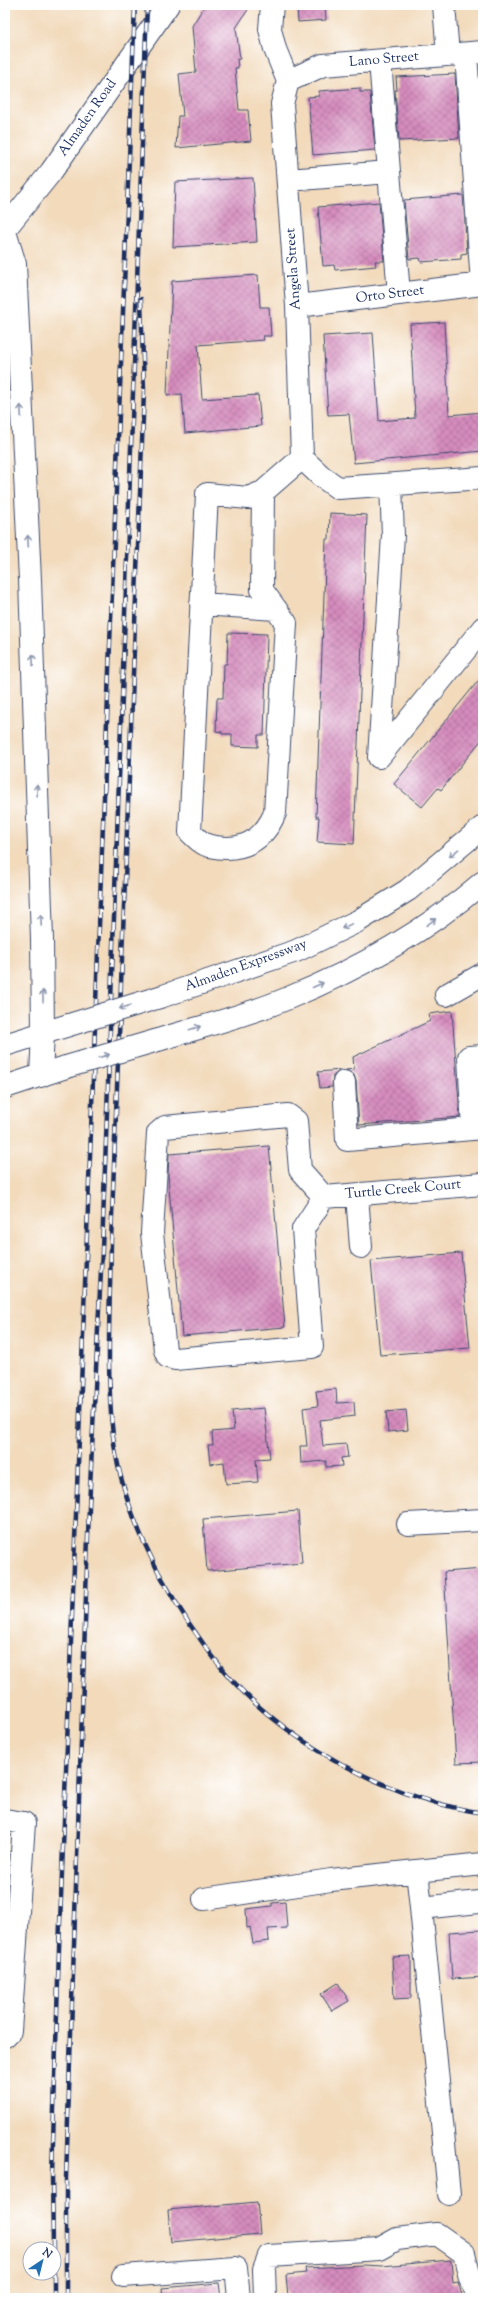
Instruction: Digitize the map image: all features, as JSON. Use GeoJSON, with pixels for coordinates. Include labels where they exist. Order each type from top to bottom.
{"type":"FeatureCollection","features":[{"type":"Feature","properties":{"kind":"main road","name":"Almaden Road"},"geometry":{"type":"LineString","coordinates":[[5,231],[51,172],[168,5]]}},
{"type":"Feature","properties":{"kind":"main road"},"geometry":{"type":"LineString","coordinates":[[272,5],[270,29],[275,49],[288,81]]}},
{"type":"Feature","properties":{"kind":"main road"},"geometry":{"type":"LineString","coordinates":[[444,5],[466,54],[483,284]]}},
{"type":"Feature","properties":{"kind":"main road","name":"Lano Street"},"geometry":{"type":"LineString","coordinates":[[288,81],[323,65],[466,54]]}},
{"type":"Feature","properties":{"kind":"main road"},"geometry":{"type":"LineString","coordinates":[[380,61],[399,294]]}},
{"type":"Feature","properties":{"kind":"main road","name":"Angela Street"},"geometry":{"type":"LineString","coordinates":[[288,81],[282,104],[297,306],[302,458]]}},
{"type":"Feature","properties":{"kind":"main road"},"geometry":{"type":"LineString","coordinates":[[288,180],[389,172]]}},
{"type":"Feature","properties":{"kind":"main road"},"geometry":{"type":"LineString","coordinates":[[5,231],[15,264],[30,580],[43,1032],[41,1076]]}},
{"type":"Feature","properties":{"kind":"main road","name":"Orto Street"},"geometry":{"type":"LineString","coordinates":[[297,306],[483,284]]}},
{"type":"Feature","properties":{"kind":"main road"},"geometry":{"type":"LineString","coordinates":[[263,492],[262,590],[286,623],[274,813],[268,829],[249,843],[236,848],[209,846],[190,832],[207,494],[248,498],[263,492],[302,458],[321,476],[338,488],[483,478]]}},
{"type":"Feature","properties":{"kind":"main road"},"geometry":{"type":"LineString","coordinates":[[391,484],[393,535],[379,757],[483,628]]}},
{"type":"Feature","properties":{"kind":"main road"},"geometry":{"type":"LineString","coordinates":[[201,604],[276,609]]}},
{"type":"Feature","properties":{"kind":"main road","name":"Almaden Expressway"},"geometry":{"type":"LineString","coordinates":[[5,1045],[162,996],[296,951],[358,920],[408,890],[455,853],[483,827]]}},
{"type":"Feature","properties":{"kind":"main road"},"geometry":{"type":"LineString","coordinates":[[5,1087],[285,1000],[369,960],[415,933],[462,900],[483,882]]}},
{"type":"Feature","properties":{"kind":"main road"},"geometry":{"type":"LineString","coordinates":[[446,995],[483,974]]}},
{"type":"Feature","properties":{"kind":"main road"},"geometry":{"type":"LineString","coordinates":[[344,1082],[347,1140],[478,1128],[469,1057],[483,1056]]}},
{"type":"Feature","properties":{"kind":"main road"},"geometry":{"type":"LineString","coordinates":[[288,1115],[296,1121],[300,1170],[324,1197],[303,1229],[312,1347],[175,1359],[168,1357],[165,1350],[152,1233],[158,1133],[164,1127],[288,1115]]}},
{"type":"Feature","properties":{"kind":"main road","name":"Turtle Creek Court"},"geometry":{"type":"LineString","coordinates":[[324,1197],[483,1184]]}},
{"type":"Feature","properties":{"kind":"main road"},"geometry":{"type":"LineString","coordinates":[[357,1194],[361,1247]]}},
{"type":"Feature","properties":{"kind":"main road"},"geometry":{"type":"LineString","coordinates":[[408,1524],[483,1520]]}},
{"type":"Feature","properties":{"kind":"main road"},"geometry":{"type":"LineString","coordinates":[[5,1820],[24,1823],[10,2031],[5,2036]]}},
{"type":"Feature","properties":{"kind":"main road"},"geometry":{"type":"LineString","coordinates":[[204,1899],[331,1880],[483,1864]]}},
{"type":"Feature","properties":{"kind":"main road"},"geometry":{"type":"LineString","coordinates":[[417,1871],[449,2194]]}},
{"type":"Feature","properties":{"kind":"main road"},"geometry":{"type":"LineString","coordinates":[[421,1908],[479,1902]]}},
{"type":"Feature","properties":{"kind":"main road"},"geometry":{"type":"LineString","coordinates":[[265,2298],[264,2269],[269,2256],[379,2249],[397,2239],[437,2234],[464,2253],[470,2278],[481,2298]]}},
{"type":"Feature","properties":{"kind":"main road"},"geometry":{"type":"LineString","coordinates":[[123,2276],[236,2268],[239,2298]]}},
{"type":"Feature","properties":{"kind":"building"},"geometry":{"type":"Polygon","coordinates":[[[205,5],[251,5],[236,28],[240,59],[237,59],[238,68],[235,68],[239,110],[248,110],[251,141],[176,148],[178,116],[183,116],[179,74],[196,72],[192,26],[205,5]]]}},
{"type":"Feature","properties":{"kind":"building"},"geometry":{"type":"Polygon","coordinates":[[[297,5],[325,5],[326,20],[298,22],[297,5]]]}},
{"type":"Feature","properties":{"kind":"building"},"geometry":{"type":"Polygon","coordinates":[[[480,73],[483,73],[483,118],[480,73]]]}},
{"type":"Feature","properties":{"kind":"building"},"geometry":{"type":"Polygon","coordinates":[[[455,74],[459,138],[399,141],[395,90],[397,90],[396,77],[455,74]]]}},
{"type":"Feature","properties":{"kind":"building"},"geometry":{"type":"Polygon","coordinates":[[[360,88],[360,92],[370,92],[375,150],[313,155],[308,97],[319,96],[319,91],[360,88]]]}},
{"type":"Feature","properties":{"kind":"building"},"geometry":{"type":"Polygon","coordinates":[[[253,178],[257,242],[173,247],[175,182],[253,178]]]}},
{"type":"Feature","properties":{"kind":"building"},"geometry":{"type":"Polygon","coordinates":[[[463,195],[467,253],[461,254],[461,259],[421,262],[420,258],[409,259],[404,200],[463,195]]]}},
{"type":"Feature","properties":{"kind":"building"},"geometry":{"type":"Polygon","coordinates":[[[379,202],[384,261],[375,261],[376,266],[335,270],[334,265],[323,266],[318,207],[379,202]]]}},
{"type":"Feature","properties":{"kind":"building"},"geometry":{"type":"Polygon","coordinates":[[[258,275],[260,307],[269,307],[271,336],[263,336],[264,340],[198,345],[202,399],[258,395],[261,426],[185,433],[182,394],[167,395],[172,281],[258,275]]]}},
{"type":"Feature","properties":{"kind":"building"},"geometry":{"type":"Polygon","coordinates":[[[444,322],[449,415],[483,412],[483,451],[354,463],[349,414],[328,415],[323,336],[373,333],[379,421],[415,418],[410,324],[444,322]]]}},
{"type":"Feature","properties":{"kind":"building"},"geometry":{"type":"Polygon","coordinates":[[[330,513],[367,515],[354,844],[317,842],[319,817],[316,817],[326,539],[329,539],[330,513]]]}},
{"type":"Feature","properties":{"kind":"building"},"geometry":{"type":"Polygon","coordinates":[[[228,633],[267,634],[264,735],[258,735],[258,747],[232,746],[232,734],[222,734],[222,732],[216,731],[217,698],[223,698],[224,664],[227,664],[228,633]]]}},
{"type":"Feature","properties":{"kind":"building"},"geometry":{"type":"Polygon","coordinates":[[[483,675],[483,738],[441,790],[438,788],[422,807],[394,784],[483,675]]]}},
{"type":"Feature","properties":{"kind":"building"},"geometry":{"type":"Polygon","coordinates":[[[452,1011],[460,1117],[359,1125],[356,1081],[354,1075],[346,1070],[354,1069],[353,1057],[430,1021],[429,1014],[452,1011]]]}},
{"type":"Feature","properties":{"kind":"building"},"geometry":{"type":"Polygon","coordinates":[[[341,1070],[333,1076],[332,1087],[320,1088],[318,1072],[341,1070]]]}},
{"type":"Feature","properties":{"kind":"building"},"geometry":{"type":"Polygon","coordinates":[[[269,1146],[285,1327],[182,1336],[168,1176],[169,1154],[269,1146]]]}},
{"type":"Feature","properties":{"kind":"building"},"geometry":{"type":"Polygon","coordinates":[[[461,1253],[470,1348],[380,1355],[371,1261],[461,1253]]]}},
{"type":"Feature","properties":{"kind":"building"},"geometry":{"type":"Polygon","coordinates":[[[336,1389],[337,1403],[354,1402],[355,1416],[320,1420],[323,1446],[346,1444],[348,1457],[341,1458],[342,1466],[326,1467],[326,1461],[301,1463],[300,1446],[307,1446],[303,1408],[318,1406],[316,1391],[336,1389]]]}},
{"type":"Feature","properties":{"kind":"building"},"geometry":{"type":"Polygon","coordinates":[[[264,1408],[270,1458],[256,1459],[258,1482],[226,1484],[224,1462],[210,1464],[208,1445],[213,1445],[212,1432],[234,1430],[232,1411],[264,1408]]]}},
{"type":"Feature","properties":{"kind":"building"},"geometry":{"type":"Polygon","coordinates":[[[406,1410],[408,1430],[388,1432],[386,1412],[406,1410]]]}},
{"type":"Feature","properties":{"kind":"building"},"geometry":{"type":"Polygon","coordinates":[[[298,1511],[302,1563],[207,1571],[203,1519],[298,1511]]]}},
{"type":"Feature","properties":{"kind":"building"},"geometry":{"type":"Polygon","coordinates":[[[483,1569],[483,1762],[456,1763],[444,1572],[483,1569]]]}},
{"type":"Feature","properties":{"kind":"building"},"geometry":{"type":"Polygon","coordinates":[[[285,1902],[287,1928],[268,1929],[269,1941],[253,1943],[250,1927],[247,1928],[246,1909],[272,1906],[272,1903],[285,1902]]]}},
{"type":"Feature","properties":{"kind":"building"},"geometry":{"type":"Polygon","coordinates":[[[482,1930],[483,1977],[452,1979],[449,1932],[482,1930]]]}},
{"type":"Feature","properties":{"kind":"building"},"geometry":{"type":"Polygon","coordinates":[[[411,1956],[411,1998],[394,1999],[392,1957],[411,1956]]]}},
{"type":"Feature","properties":{"kind":"building"},"geometry":{"type":"Polygon","coordinates":[[[338,1983],[349,2001],[332,2011],[321,1994],[338,1983]]]}},
{"type":"Feature","properties":{"kind":"building"},"geometry":{"type":"Polygon","coordinates":[[[257,2202],[260,2234],[171,2242],[168,2210],[257,2202]]]}},
{"type":"Feature","properties":{"kind":"building"},"geometry":{"type":"Polygon","coordinates":[[[451,2260],[453,2283],[458,2282],[463,2298],[288,2298],[286,2275],[306,2273],[305,2268],[363,2265],[382,2266],[451,2260]]]}},
{"type":"Feature","properties":{"kind":"building"},"geometry":{"type":"Polygon","coordinates":[[[219,2283],[221,2298],[163,2298],[162,2288],[219,2283]]]}},
{"type":"Feature","properties":{"kind":"railway"},"geometry":{"type":"LineString","coordinates":[[53,2241],[52,2174],[59,1949],[135,5]]}},
{"type":"Feature","properties":{"kind":"railway"},"geometry":{"type":"LineString","coordinates":[[66,2298],[66,2178],[89,1507],[102,1250],[147,5]]}},
{"type":"Feature","properties":{"kind":"railway"},"geometry":{"type":"LineString","coordinates":[[141,299],[144,391],[109,1315],[111,1412],[113,1436],[120,1472],[136,1524],[166,1586],[189,1624],[206,1648],[224,1671],[249,1697],[278,1722],[309,1744],[342,1764],[377,1781],[412,1795],[448,1806],[483,1813]]}},
{"type":"Feature","properties":{"kind":"railway"},"geometry":{"type":"LineString","coordinates":[[54,2281],[54,2298]]}}]}
